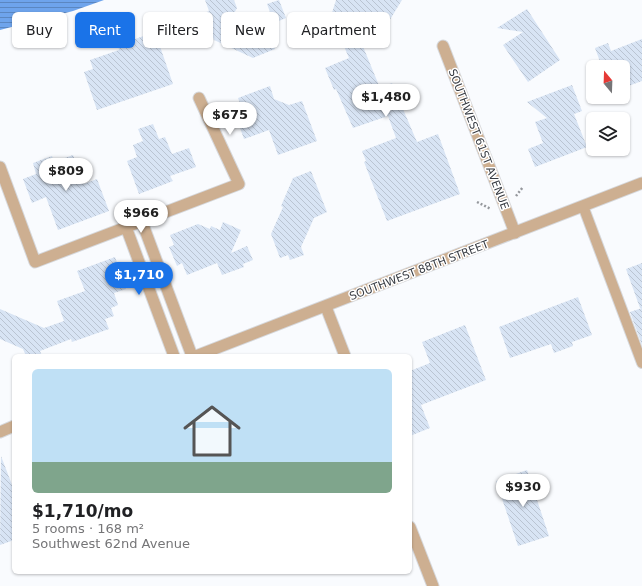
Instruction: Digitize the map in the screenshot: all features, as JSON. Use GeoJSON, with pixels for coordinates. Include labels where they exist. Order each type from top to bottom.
{"type":"FeatureCollection","features":[{"type":"Feature","properties":{"kind":"street","name":"SOUTHWEST 61ST AVENUE"},"geometry":{"type":"LineString","coordinates":[[443,46],[514,233]]}},
{"type":"Feature","properties":{"kind":"street"},"geometry":{"type":"LineString","coordinates":[[0,167],[34,262],[239,184],[199,98]]}},
{"type":"Feature","properties":{"kind":"street","name":"SOUTHWEST 88TH STREET"},"geometry":{"type":"LineString","coordinates":[[201,354],[326,307],[642,183]]}},
{"type":"Feature","properties":{"kind":"street"},"geometry":{"type":"LineString","coordinates":[[142,222],[191,354]]}},
{"type":"Feature","properties":{"kind":"street"},"geometry":{"type":"LineString","coordinates":[[126,227],[173,354]]}},
{"type":"Feature","properties":{"kind":"street"},"geometry":{"type":"LineString","coordinates":[[326,307],[344,354]]}},
{"type":"Feature","properties":{"kind":"street"},"geometry":{"type":"LineString","coordinates":[[0,432],[12,427]]}},
{"type":"Feature","properties":{"kind":"street"},"geometry":{"type":"LineString","coordinates":[[412,532],[433,586]]}},
{"type":"Feature","properties":{"kind":"lane"},"geometry":{"type":"LineString","coordinates":[[582,206],[642,363]]}},
{"type":"Feature","properties":{"kind":"path"},"geometry":{"type":"LineString","coordinates":[[512,202],[523,188]]}},
{"type":"Feature","properties":{"kind":"path"},"geometry":{"type":"LineString","coordinates":[[477,202],[491,209]]}},
{"type":"Feature","properties":{"kind":"water"},"geometry":{"type":"Polygon","coordinates":[[[0,0],[104,0],[67,13],[12,12],[12,27],[0,30],[0,0]]]}},
{"type":"Feature","properties":{"kind":"building"},"geometry":{"type":"Polygon","coordinates":[[[205,0],[234,0],[237,8],[235,12],[221,12],[221,43],[214,40],[213,37],[213,12],[206,12],[209,11],[205,0]]]}},
{"type":"Feature","properties":{"kind":"building"},"geometry":{"type":"Polygon","coordinates":[[[279,0],[286,18],[279,21],[279,12],[270,12],[267,4],[279,0]]]}},
{"type":"Feature","properties":{"kind":"building"},"geometry":{"type":"Polygon","coordinates":[[[336,0],[402,0],[390,20],[390,12],[332,12],[336,0]]]}},
{"type":"Feature","properties":{"kind":"building"},"geometry":{"type":"Polygon","coordinates":[[[527,9],[560,60],[528,82],[503,45],[523,32],[497,28],[527,9]]]}},
{"type":"Feature","properties":{"kind":"building"},"geometry":{"type":"Polygon","coordinates":[[[143,36],[143,48],[161,48],[173,84],[97,110],[84,72],[93,69],[90,60],[119,50],[119,48],[135,48],[135,39],[143,36]]]}},
{"type":"Feature","properties":{"kind":"building"},"geometry":{"type":"Polygon","coordinates":[[[642,39],[642,81],[630,85],[630,60],[599,60],[595,48],[608,43],[611,51],[642,39]]]}},
{"type":"Feature","properties":{"kind":"building"},"geometry":{"type":"Polygon","coordinates":[[[231,48],[275,48],[253,58],[231,48]]]}},
{"type":"Feature","properties":{"kind":"building"},"geometry":{"type":"Polygon","coordinates":[[[345,48],[364,48],[380,88],[392,83],[417,142],[438,134],[460,194],[387,221],[364,162],[366,161],[362,151],[396,138],[388,116],[353,128],[325,68],[349,58],[345,48]]]}},
{"type":"Feature","properties":{"kind":"building"},"geometry":{"type":"Polygon","coordinates":[[[572,85],[582,111],[574,114],[586,147],[535,167],[528,149],[543,143],[535,122],[547,118],[527,102],[572,85]]]}},
{"type":"Feature","properties":{"kind":"building"},"geometry":{"type":"Polygon","coordinates":[[[270,86],[274,99],[289,105],[302,101],[317,141],[278,155],[269,130],[244,139],[235,114],[243,111],[238,98],[270,86]]]}},
{"type":"Feature","properties":{"kind":"building"},"geometry":{"type":"Polygon","coordinates":[[[153,124],[159,139],[165,137],[172,154],[189,148],[196,167],[170,176],[173,181],[139,194],[127,161],[137,157],[133,145],[143,141],[138,129],[153,124]]]}},
{"type":"Feature","properties":{"kind":"building"},"geometry":{"type":"Polygon","coordinates":[[[73,155],[84,184],[97,179],[109,211],[58,230],[46,197],[32,203],[23,179],[36,174],[33,163],[52,156],[54,162],[73,155]]]}},
{"type":"Feature","properties":{"kind":"building"},"geometry":{"type":"Polygon","coordinates":[[[311,171],[327,212],[314,218],[301,247],[304,255],[290,260],[288,255],[280,258],[271,234],[283,207],[281,206],[293,178],[311,171]]]}},
{"type":"Feature","properties":{"kind":"building"},"geometry":{"type":"Polygon","coordinates":[[[223,222],[241,230],[231,253],[247,246],[253,260],[243,264],[244,267],[222,275],[217,263],[187,275],[182,263],[177,266],[169,247],[174,245],[170,235],[198,224],[210,229],[211,226],[220,230],[223,222]]]}},
{"type":"Feature","properties":{"kind":"building"},"geometry":{"type":"Polygon","coordinates":[[[115,257],[126,289],[114,293],[118,305],[111,308],[114,316],[105,319],[109,329],[72,342],[71,339],[40,351],[41,354],[25,354],[23,349],[0,339],[0,309],[44,328],[64,321],[57,301],[85,291],[77,271],[115,257]]]}},
{"type":"Feature","properties":{"kind":"building"},"geometry":{"type":"Polygon","coordinates":[[[642,263],[642,308],[640,308],[626,269],[642,263]]]}},
{"type":"Feature","properties":{"kind":"building"},"geometry":{"type":"Polygon","coordinates":[[[578,297],[592,335],[572,342],[573,346],[554,353],[551,344],[510,358],[499,327],[578,297]]]}},
{"type":"Feature","properties":{"kind":"building"},"geometry":{"type":"Polygon","coordinates":[[[642,308],[642,345],[630,312],[642,308]]]}},
{"type":"Feature","properties":{"kind":"building"},"geometry":{"type":"Polygon","coordinates":[[[465,325],[486,380],[421,405],[430,428],[412,435],[412,370],[430,363],[422,342],[465,325]]]}},
{"type":"Feature","properties":{"kind":"building"},"geometry":{"type":"Polygon","coordinates":[[[1,456],[12,485],[12,541],[0,545],[1,456]]]}},
{"type":"Feature","properties":{"kind":"building"},"geometry":{"type":"Polygon","coordinates":[[[527,470],[549,536],[518,546],[496,481],[527,470]]]}}]}
